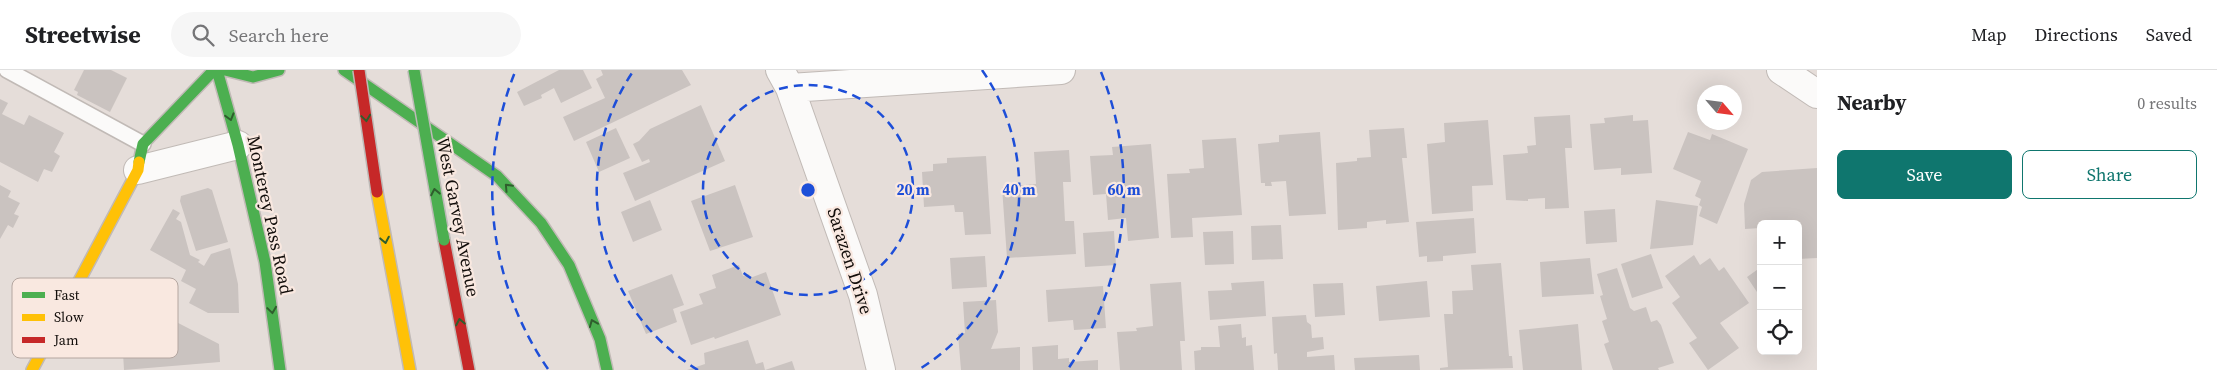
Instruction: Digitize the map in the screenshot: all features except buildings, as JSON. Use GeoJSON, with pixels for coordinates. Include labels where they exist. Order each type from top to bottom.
{"type":"FeatureCollection","features":[{"type":"Feature","properties":{"kind":"main road"},"geometry":{"type":"LineString","coordinates":[[79,278],[140,157],[216,70]]}},
{"type":"Feature","properties":{"kind":"main road","name":"Monterey Pass Road"},"geometry":{"type":"LineString","coordinates":[[216,70],[238,144],[265,262],[280,370]]}},
{"type":"Feature","properties":{"kind":"main road"},"geometry":{"type":"LineString","coordinates":[[225,70],[253,77],[279,70]]}},
{"type":"Feature","properties":{"kind":"main road"},"geometry":{"type":"LineString","coordinates":[[344,70],[497,176],[541,223],[569,265],[600,340],[607,370]]}},
{"type":"Feature","properties":{"kind":"main road"},"geometry":{"type":"LineString","coordinates":[[359,70],[376,192],[410,370]]}},
{"type":"Feature","properties":{"kind":"main road","name":"West Garvey Avenue"},"geometry":{"type":"LineString","coordinates":[[414,70],[469,370]]}},
{"type":"Feature","properties":{"kind":"main road"},"geometry":{"type":"LineString","coordinates":[[32,370],[38,358]]}},
{"type":"Feature","properties":{"kind":"street"},"geometry":{"type":"LineString","coordinates":[[785,79],[1061,70]]}},
{"type":"Feature","properties":{"kind":"street"},"geometry":{"type":"LineString","coordinates":[[1781,70],[1817,94]]}},
{"type":"Feature","properties":{"kind":"street","name":"Sarazen Drive"},"geometry":{"type":"LineString","coordinates":[[785,79],[863,294],[882,370]]}},
{"type":"Feature","properties":{"kind":"street"},"geometry":{"type":"LineString","coordinates":[[140,157],[238,144]]}},
{"type":"Feature","properties":{"kind":"lane"},"geometry":{"type":"LineString","coordinates":[[7,70],[140,157]]}},
{"type":"Feature","properties":{"kind":"traffic: fast"},"geometry":{"type":"LineString","coordinates":[[139,162],[143,144],[214,70]]}},
{"type":"Feature","properties":{"kind":"traffic: fast"},"geometry":{"type":"LineString","coordinates":[[217,70],[238,145],[265,262],[280,370]]}},
{"type":"Feature","properties":{"kind":"traffic: fast"},"geometry":{"type":"LineString","coordinates":[[225,70],[253,77],[279,70]]}},
{"type":"Feature","properties":{"kind":"traffic: fast"},"geometry":{"type":"LineString","coordinates":[[344,70],[497,176],[541,223],[569,265],[600,339],[607,370]]}},
{"type":"Feature","properties":{"kind":"traffic: fast"},"geometry":{"type":"LineString","coordinates":[[414,70],[444,240]]}},
{"type":"Feature","properties":{"kind":"traffic: slow"},"geometry":{"type":"LineString","coordinates":[[81,278],[138,170],[139,162]]}},
{"type":"Feature","properties":{"kind":"traffic: slow"},"geometry":{"type":"LineString","coordinates":[[377,192],[410,370]]}},
{"type":"Feature","properties":{"kind":"traffic: slow"},"geometry":{"type":"LineString","coordinates":[[32,370],[38,358]]}},
{"type":"Feature","properties":{"kind":"traffic: jam"},"geometry":{"type":"LineString","coordinates":[[359,70],[377,192]]}},
{"type":"Feature","properties":{"kind":"traffic: jam"},"geometry":{"type":"LineString","coordinates":[[444,240],[469,370]]}}]}
